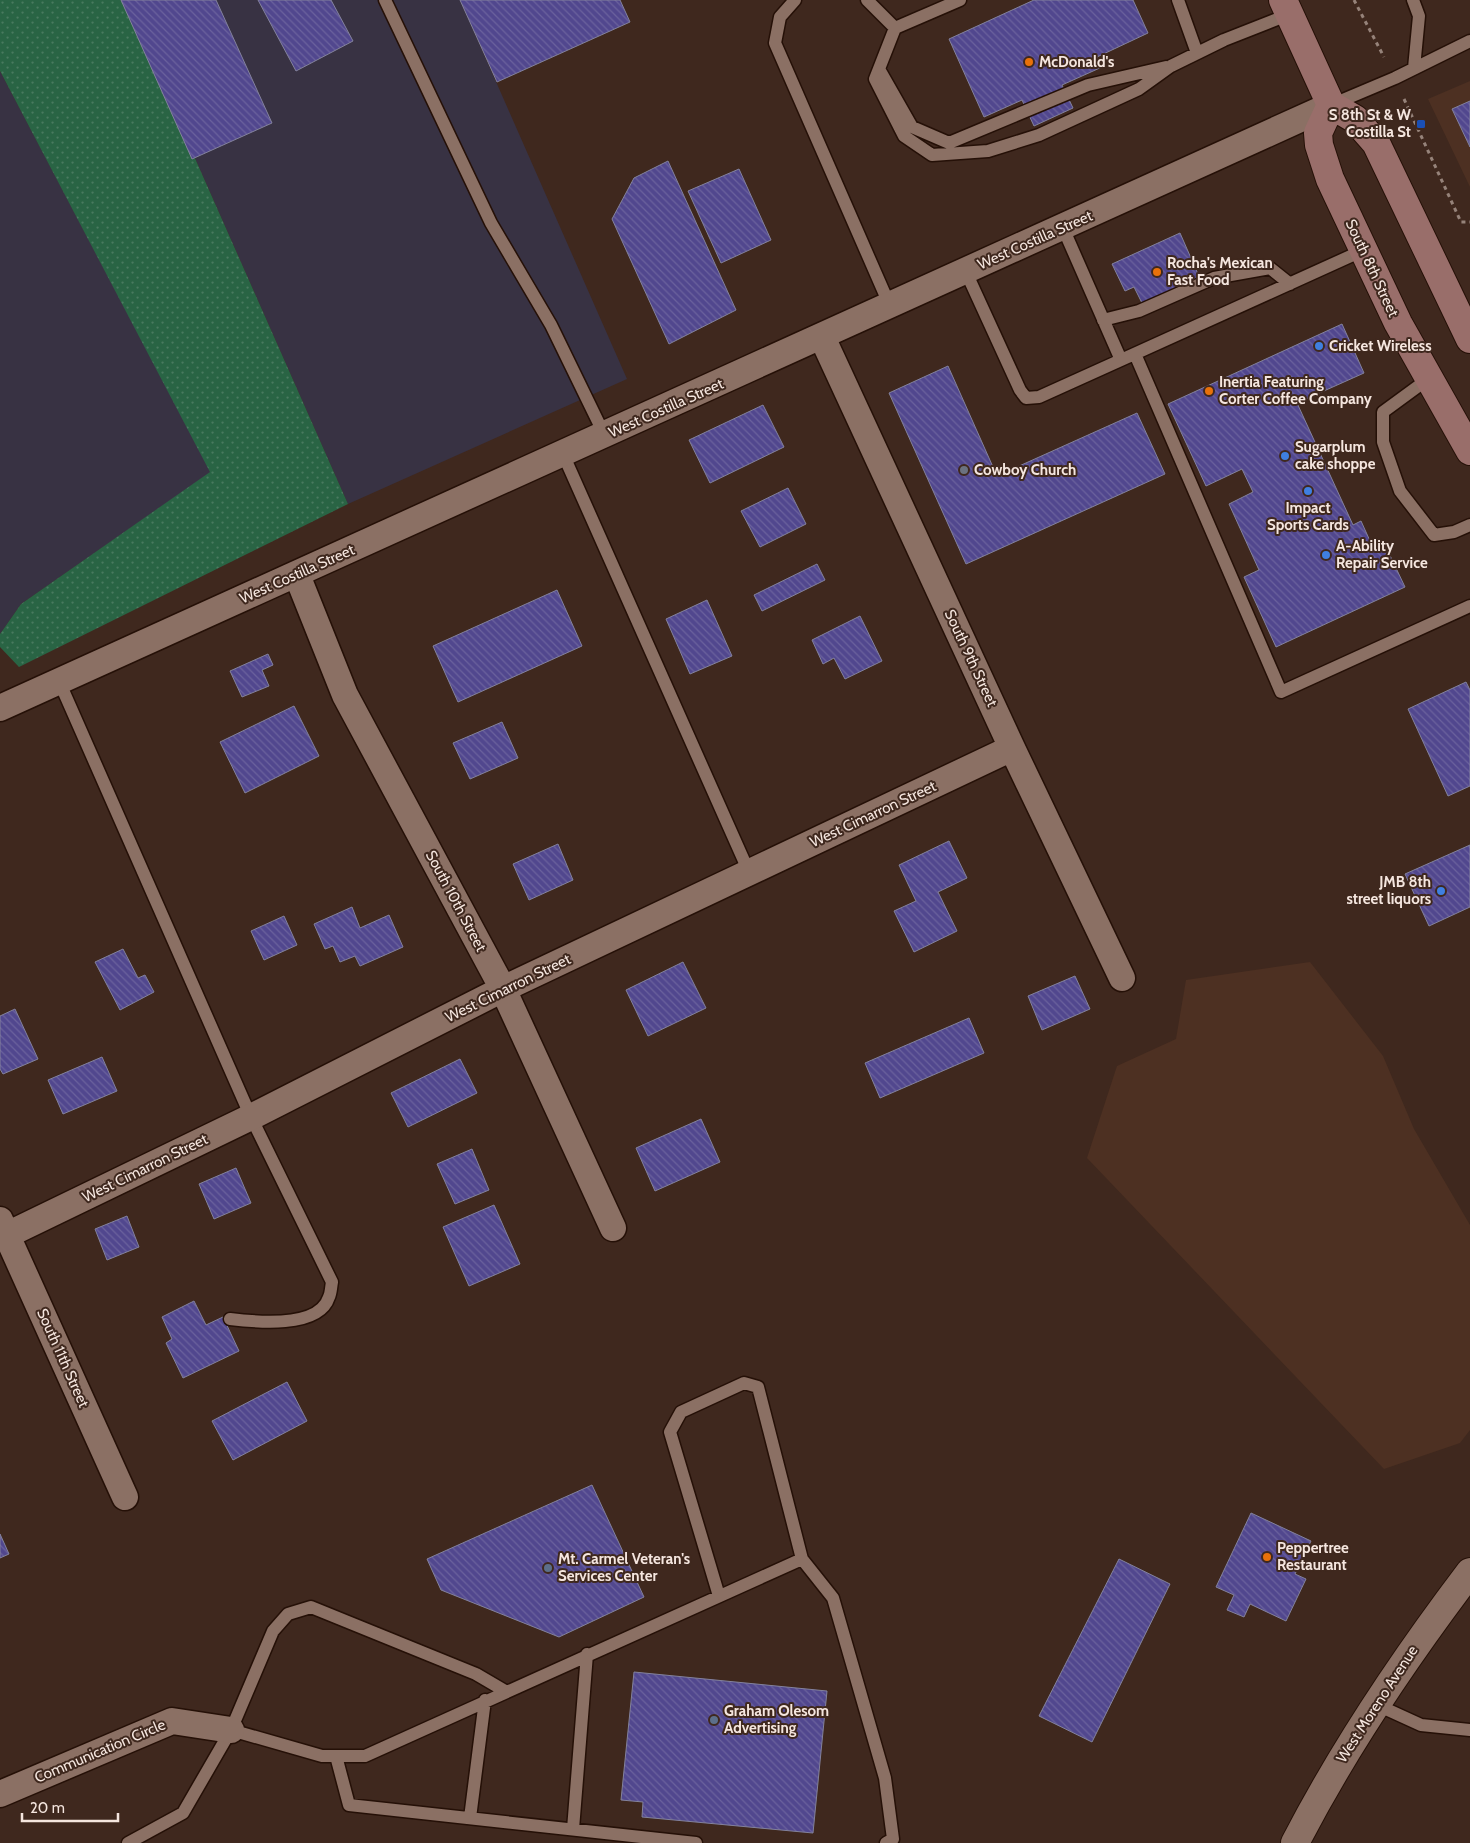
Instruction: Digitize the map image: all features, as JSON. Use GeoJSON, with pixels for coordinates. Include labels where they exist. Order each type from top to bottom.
{"type":"FeatureCollection","features":[{"type":"Feature","properties":{"kind":"main road"},"geometry":{"type":"LineString","coordinates":[[1286,7],[1332,105],[1355,119],[1376,143],[1470,338]]}},
{"type":"Feature","properties":{"kind":"main road","name":"South 8th Street"},"geometry":{"type":"LineString","coordinates":[[1332,105],[1318,133],[1319,145],[1330,179],[1428,379],[1470,451]]}},
{"type":"Feature","properties":{"kind":"street","name":"West Costilla Street"},"geometry":{"type":"LineString","coordinates":[[0,708],[822,338],[1332,105]]}},
{"type":"Feature","properties":{"kind":"street","name":"South 9th Street"},"geometry":{"type":"LineString","coordinates":[[822,338],[1012,748],[1122,978]]}},
{"type":"Feature","properties":{"kind":"street","name":"South 10th Street"},"geometry":{"type":"LineString","coordinates":[[297,575],[345,695],[503,989],[613,1228]]}},
{"type":"Feature","properties":{"kind":"street","name":"West Cimarron Street"},"geometry":{"type":"LineString","coordinates":[[4,1227],[251,1117],[503,989],[1012,748]]}},
{"type":"Feature","properties":{"kind":"street","name":"South 11th Street"},"geometry":{"type":"LineString","coordinates":[[4,1227],[126,1497]]}},
{"type":"Feature","properties":{"kind":"street","name":"West Moreno Avenue"},"geometry":{"type":"LineString","coordinates":[[1295,1843],[1344,1753],[1375,1704],[1418,1641],[1470,1572]]}},
{"type":"Feature","properties":{"kind":"street","name":"Communication Circle"},"geometry":{"type":"LineString","coordinates":[[0,1794],[172,1720],[232,1730]]}},
{"type":"Feature","properties":{"kind":"lane"},"geometry":{"type":"LineString","coordinates":[[385,0],[491,222],[551,325],[605,436]]}},
{"type":"Feature","properties":{"kind":"lane"},"geometry":{"type":"LineString","coordinates":[[795,0],[780,17],[774,43],[890,306]]}},
{"type":"Feature","properties":{"kind":"lane"},"geometry":{"type":"LineString","coordinates":[[867,0],[895,28]]}},
{"type":"Feature","properties":{"kind":"lane"},"geometry":{"type":"LineString","coordinates":[[960,0],[895,28],[875,79],[904,136],[932,155],[988,151],[1039,135],[1139,89],[1171,66],[1286,7]]}},
{"type":"Feature","properties":{"kind":"lane"},"geometry":{"type":"LineString","coordinates":[[1178,0],[1197,53]]}},
{"type":"Feature","properties":{"kind":"lane"},"geometry":{"type":"LineString","coordinates":[[1413,0],[1419,16],[1414,68]]}},
{"type":"Feature","properties":{"kind":"lane"},"geometry":{"type":"LineString","coordinates":[[1332,105],[1395,78],[1470,41]]}},
{"type":"Feature","properties":{"kind":"lane"},"geometry":{"type":"LineString","coordinates":[[879,69],[912,127],[949,143],[1088,85],[1171,66]]}},
{"type":"Feature","properties":{"kind":"lane"},"geometry":{"type":"LineString","coordinates":[[1063,228],[1121,360]]}},
{"type":"Feature","properties":{"kind":"lane"},"geometry":{"type":"LineString","coordinates":[[966,272],[1020,390],[1026,398],[1039,397],[1364,250]]}},
{"type":"Feature","properties":{"kind":"lane"},"geometry":{"type":"LineString","coordinates":[[1103,320],[1139,311],[1214,278],[1270,268],[1290,284]]}},
{"type":"Feature","properties":{"kind":"lane"},"geometry":{"type":"LineString","coordinates":[[1135,354],[1281,692],[1470,606]]}},
{"type":"Feature","properties":{"kind":"lane"},"geometry":{"type":"LineString","coordinates":[[1428,379],[1383,412],[1383,442],[1400,491],[1434,534],[1454,532],[1470,525]]}},
{"type":"Feature","properties":{"kind":"lane"},"geometry":{"type":"LineString","coordinates":[[563,454],[635,610],[749,872]]}},
{"type":"Feature","properties":{"kind":"lane"},"geometry":{"type":"LineString","coordinates":[[59,681],[251,1117],[332,1282],[329,1299],[313,1315],[289,1321],[261,1322],[230,1319]]}},
{"type":"Feature","properties":{"kind":"lane"},"geometry":{"type":"LineString","coordinates":[[719,1596],[670,1432],[681,1412],[744,1384],[758,1387],[802,1559],[833,1598],[885,1778],[893,1839],[886,1843]]}},
{"type":"Feature","properties":{"kind":"lane"},"geometry":{"type":"LineString","coordinates":[[232,1730],[322,1756],[365,1756],[587,1654],[802,1559]]}},
{"type":"Feature","properties":{"kind":"lane"},"geometry":{"type":"LineString","coordinates":[[128,1843],[183,1813],[232,1730],[273,1631],[288,1614],[310,1607],[476,1674],[505,1691]]}},
{"type":"Feature","properties":{"kind":"lane"},"geometry":{"type":"LineString","coordinates":[[573,1829],[587,1654]]}},
{"type":"Feature","properties":{"kind":"lane"},"geometry":{"type":"LineString","coordinates":[[470,1818],[486,1700]]}},
{"type":"Feature","properties":{"kind":"lane"},"geometry":{"type":"LineString","coordinates":[[1375,1704],[1422,1725],[1470,1730]]}},
{"type":"Feature","properties":{"kind":"lane"},"geometry":{"type":"LineString","coordinates":[[336,1756],[349,1805],[696,1843]]}},
{"type":"Feature","properties":{"kind":"path"},"geometry":{"type":"LineString","coordinates":[[1354,0],[1395,78],[1461,222],[1470,222]]}},
{"type":"Feature","properties":{"kind":"shaded area"},"geometry":{"type":"Polygon","coordinates":[[[125,0],[460,0],[627,379],[348,504],[125,0]]]}},
{"type":"Feature","properties":{"kind":"shaded area"},"geometry":{"type":"Polygon","coordinates":[[[0,71],[211,472],[21,604],[0,634],[0,71]]]}},
{"type":"Feature","properties":{"kind":"shaded area"},"geometry":{"type":"Polygon","coordinates":[[[1470,81],[1470,187],[1428,99],[1470,81]]]}},
{"type":"Feature","properties":{"kind":"shaded area"},"geometry":{"type":"Polygon","coordinates":[[[1310,962],[1383,1056],[1414,1129],[1470,1225],[1470,1430],[1460,1443],[1384,1469],[1087,1158],[1117,1066],[1176,1039],[1186,980],[1310,962]]]}},
{"type":"Feature","properties":{"kind":"green space"},"geometry":{"type":"Polygon","coordinates":[[[0,0],[125,0],[348,504],[19,667],[0,647],[0,634],[21,604],[210,472],[0,71],[0,0]]]}},
{"type":"Feature","properties":{"kind":"building"},"geometry":{"type":"Polygon","coordinates":[[[121,0],[216,0],[272,123],[192,159],[121,0]]]}},
{"type":"Feature","properties":{"kind":"building"},"geometry":{"type":"Polygon","coordinates":[[[258,0],[331,0],[353,41],[296,71],[258,0]]]}},
{"type":"Feature","properties":{"kind":"building"},"geometry":{"type":"Polygon","coordinates":[[[460,0],[620,0],[630,22],[497,82],[460,0]]]}},
{"type":"Feature","properties":{"kind":"building","name":"McDonald's"},"geometry":{"type":"Polygon","coordinates":[[[1034,0],[1133,0],[1148,33],[1097,57],[1102,67],[1062,85],[1073,108],[1034,126],[1022,100],[984,117],[949,39],[1034,0]]]}},
{"type":"Feature","properties":{"kind":"building"},"geometry":{"type":"Polygon","coordinates":[[[1470,101],[1470,147],[1452,109],[1470,101]]]}},
{"type":"Feature","properties":{"kind":"building"},"geometry":{"type":"Polygon","coordinates":[[[668,161],[736,310],[669,344],[612,219],[634,178],[668,161]]]}},
{"type":"Feature","properties":{"kind":"building"},"geometry":{"type":"Polygon","coordinates":[[[739,169],[771,240],[721,263],[688,191],[739,169]]]}},
{"type":"Feature","properties":{"kind":"building","name":"Rocha's Mexican Fast Food"},"geometry":{"type":"Polygon","coordinates":[[[1180,233],[1201,281],[1144,307],[1134,287],[1125,291],[1112,264],[1180,233]]]}},
{"type":"Feature","properties":{"kind":"building"},"geometry":{"type":"Polygon","coordinates":[[[1342,324],[1364,373],[1297,403],[1353,525],[1361,521],[1375,552],[1386,547],[1405,587],[1276,647],[1244,577],[1259,570],[1229,504],[1253,492],[1242,469],[1206,486],[1168,404],[1342,324]]]}},
{"type":"Feature","properties":{"kind":"building"},"geometry":{"type":"Polygon","coordinates":[[[948,366],[997,476],[1137,413],[1165,474],[966,564],[889,393],[948,366]]]}},
{"type":"Feature","properties":{"kind":"building"},"geometry":{"type":"Polygon","coordinates":[[[763,405],[784,447],[710,483],[689,440],[763,405]]]}},
{"type":"Feature","properties":{"kind":"building"},"geometry":{"type":"Polygon","coordinates":[[[788,488],[806,524],[760,547],[741,511],[788,488]]]}},
{"type":"Feature","properties":{"kind":"building"},"geometry":{"type":"Polygon","coordinates":[[[817,564],[825,580],[762,611],[754,595],[817,564]]]}},
{"type":"Feature","properties":{"kind":"building"},"geometry":{"type":"Polygon","coordinates":[[[557,590],[582,646],[458,702],[433,646],[557,590]]]}},
{"type":"Feature","properties":{"kind":"building"},"geometry":{"type":"Polygon","coordinates":[[[707,600],[732,656],[690,674],[666,619],[707,600]]]}},
{"type":"Feature","properties":{"kind":"building"},"geometry":{"type":"Polygon","coordinates":[[[860,616],[882,661],[845,679],[834,658],[823,664],[812,640],[860,616]]]}},
{"type":"Feature","properties":{"kind":"building"},"geometry":{"type":"Polygon","coordinates":[[[268,654],[273,665],[262,670],[269,686],[242,697],[230,671],[268,654]]]}},
{"type":"Feature","properties":{"kind":"building"},"geometry":{"type":"Polygon","coordinates":[[[1466,682],[1470,690],[1470,786],[1448,796],[1408,709],[1466,682]]]}},
{"type":"Feature","properties":{"kind":"building"},"geometry":{"type":"Polygon","coordinates":[[[294,706],[319,756],[245,793],[220,742],[294,706]]]}},
{"type":"Feature","properties":{"kind":"building"},"geometry":{"type":"Polygon","coordinates":[[[502,722],[518,758],[470,779],[453,743],[502,722]]]}},
{"type":"Feature","properties":{"kind":"building"},"geometry":{"type":"Polygon","coordinates":[[[949,841],[967,878],[938,892],[957,931],[914,952],[894,911],[916,901],[899,865],[949,841]]]}},
{"type":"Feature","properties":{"kind":"building"},"geometry":{"type":"Polygon","coordinates":[[[558,844],[573,880],[529,900],[513,864],[558,844]]]}},
{"type":"Feature","properties":{"kind":"building","name":"JMB 8th street liquors"},"geometry":{"type":"Polygon","coordinates":[[[1470,845],[1470,907],[1429,926],[1405,874],[1470,845]]]}},
{"type":"Feature","properties":{"kind":"building"},"geometry":{"type":"Polygon","coordinates":[[[352,907],[360,928],[389,915],[403,947],[360,966],[355,956],[340,962],[333,946],[325,949],[314,924],[352,907]]]}},
{"type":"Feature","properties":{"kind":"building"},"geometry":{"type":"Polygon","coordinates":[[[284,916],[297,945],[264,960],[251,931],[284,916]]]}},
{"type":"Feature","properties":{"kind":"building"},"geometry":{"type":"Polygon","coordinates":[[[123,949],[138,978],[145,975],[154,992],[120,1010],[95,962],[123,949]]]}},
{"type":"Feature","properties":{"kind":"building"},"geometry":{"type":"Polygon","coordinates":[[[683,962],[706,1008],[648,1036],[626,990],[683,962]]]}},
{"type":"Feature","properties":{"kind":"building"},"geometry":{"type":"Polygon","coordinates":[[[1075,976],[1090,1009],[1042,1030],[1028,996],[1075,976]]]}},
{"type":"Feature","properties":{"kind":"building"},"geometry":{"type":"Polygon","coordinates":[[[15,1009],[38,1059],[3,1074],[0,1069],[0,1016],[15,1009]]]}},
{"type":"Feature","properties":{"kind":"building"},"geometry":{"type":"Polygon","coordinates":[[[969,1018],[984,1053],[880,1098],[865,1063],[969,1018]]]}},
{"type":"Feature","properties":{"kind":"building"},"geometry":{"type":"Polygon","coordinates":[[[102,1057],[117,1091],[63,1114],[48,1080],[102,1057]]]}},
{"type":"Feature","properties":{"kind":"building"},"geometry":{"type":"Polygon","coordinates":[[[460,1059],[477,1093],[408,1127],[391,1093],[460,1059]]]}},
{"type":"Feature","properties":{"kind":"building"},"geometry":{"type":"Polygon","coordinates":[[[701,1119],[720,1162],[655,1191],[636,1148],[701,1119]]]}},
{"type":"Feature","properties":{"kind":"building"},"geometry":{"type":"Polygon","coordinates":[[[472,1149],[489,1190],[455,1204],[437,1164],[472,1149]]]}},
{"type":"Feature","properties":{"kind":"building"},"geometry":{"type":"Polygon","coordinates":[[[236,1168],[251,1203],[214,1219],[199,1184],[236,1168]]]}},
{"type":"Feature","properties":{"kind":"building"},"geometry":{"type":"Polygon","coordinates":[[[494,1205],[520,1264],[469,1286],[443,1227],[494,1205]]]}},
{"type":"Feature","properties":{"kind":"building"},"geometry":{"type":"Polygon","coordinates":[[[127,1216],[139,1247],[107,1260],[95,1229],[127,1216]]]}},
{"type":"Feature","properties":{"kind":"building"},"geometry":{"type":"Polygon","coordinates":[[[194,1301],[206,1325],[223,1317],[239,1351],[183,1378],[166,1343],[172,1339],[162,1317],[194,1301]]]}},
{"type":"Feature","properties":{"kind":"building"},"geometry":{"type":"Polygon","coordinates":[[[287,1382],[307,1421],[233,1460],[212,1421],[287,1382]]]}},
{"type":"Feature","properties":{"kind":"building"},"geometry":{"type":"Polygon","coordinates":[[[592,1485],[644,1597],[559,1637],[441,1590],[427,1559],[592,1485]]]}},
{"type":"Feature","properties":{"kind":"building","name":"Peppertree Restaurant"},"geometry":{"type":"Polygon","coordinates":[[[1251,1513],[1311,1541],[1295,1574],[1306,1579],[1286,1621],[1250,1604],[1244,1617],[1227,1610],[1234,1595],[1216,1587],[1251,1513]]]}},
{"type":"Feature","properties":{"kind":"building"},"geometry":{"type":"Polygon","coordinates":[[[0,1534],[9,1554],[0,1558],[0,1534]]]}},
{"type":"Feature","properties":{"kind":"building"},"geometry":{"type":"Polygon","coordinates":[[[1119,1559],[1170,1584],[1092,1742],[1039,1716],[1119,1559]]]}},
{"type":"Feature","properties":{"kind":"building"},"geometry":{"type":"Polygon","coordinates":[[[634,1672],[827,1691],[813,1833],[642,1817],[643,1802],[621,1800],[634,1672]]]}},
{"type":"Feature","properties":{"kind":"place","name":"McDonald's"},"geometry":{"type":"Point","coordinates":[1029,62]}},
{"type":"Feature","properties":{"kind":"place","name":"S 8th St & W Costilla St"},"geometry":{"type":"Point","coordinates":[1421,124]}},
{"type":"Feature","properties":{"kind":"place","name":"Rocha's Mexican Fast Food"},"geometry":{"type":"Point","coordinates":[1157,272]}},
{"type":"Feature","properties":{"kind":"place","name":"Cricket Wireless"},"geometry":{"type":"Point","coordinates":[1319,346]}},
{"type":"Feature","properties":{"kind":"place","name":"Inertia Featuring Corter Coffee Company"},"geometry":{"type":"Point","coordinates":[1209,391]}},
{"type":"Feature","properties":{"kind":"place","name":"Sugarplum cake shoppe"},"geometry":{"type":"Point","coordinates":[1285,456]}},
{"type":"Feature","properties":{"kind":"place","name":"Cowboy Church"},"geometry":{"type":"Point","coordinates":[964,470]}},
{"type":"Feature","properties":{"kind":"place","name":"Impact Sports Cards"},"geometry":{"type":"Point","coordinates":[1308,491]}},
{"type":"Feature","properties":{"kind":"place","name":"A-Ability Repair Service"},"geometry":{"type":"Point","coordinates":[1326,555]}},
{"type":"Feature","properties":{"kind":"place","name":"JMB 8th street liquors"},"geometry":{"type":"Point","coordinates":[1441,891]}},
{"type":"Feature","properties":{"kind":"place","name":"Peppertree Restaurant"},"geometry":{"type":"Point","coordinates":[1267,1557]}},
{"type":"Feature","properties":{"kind":"place","name":"Mt. Carmel Veteran's Services Center"},"geometry":{"type":"Point","coordinates":[548,1568]}},
{"type":"Feature","properties":{"kind":"place","name":"Graham Olesom Advertising"},"geometry":{"type":"Point","coordinates":[714,1720]}}]}
